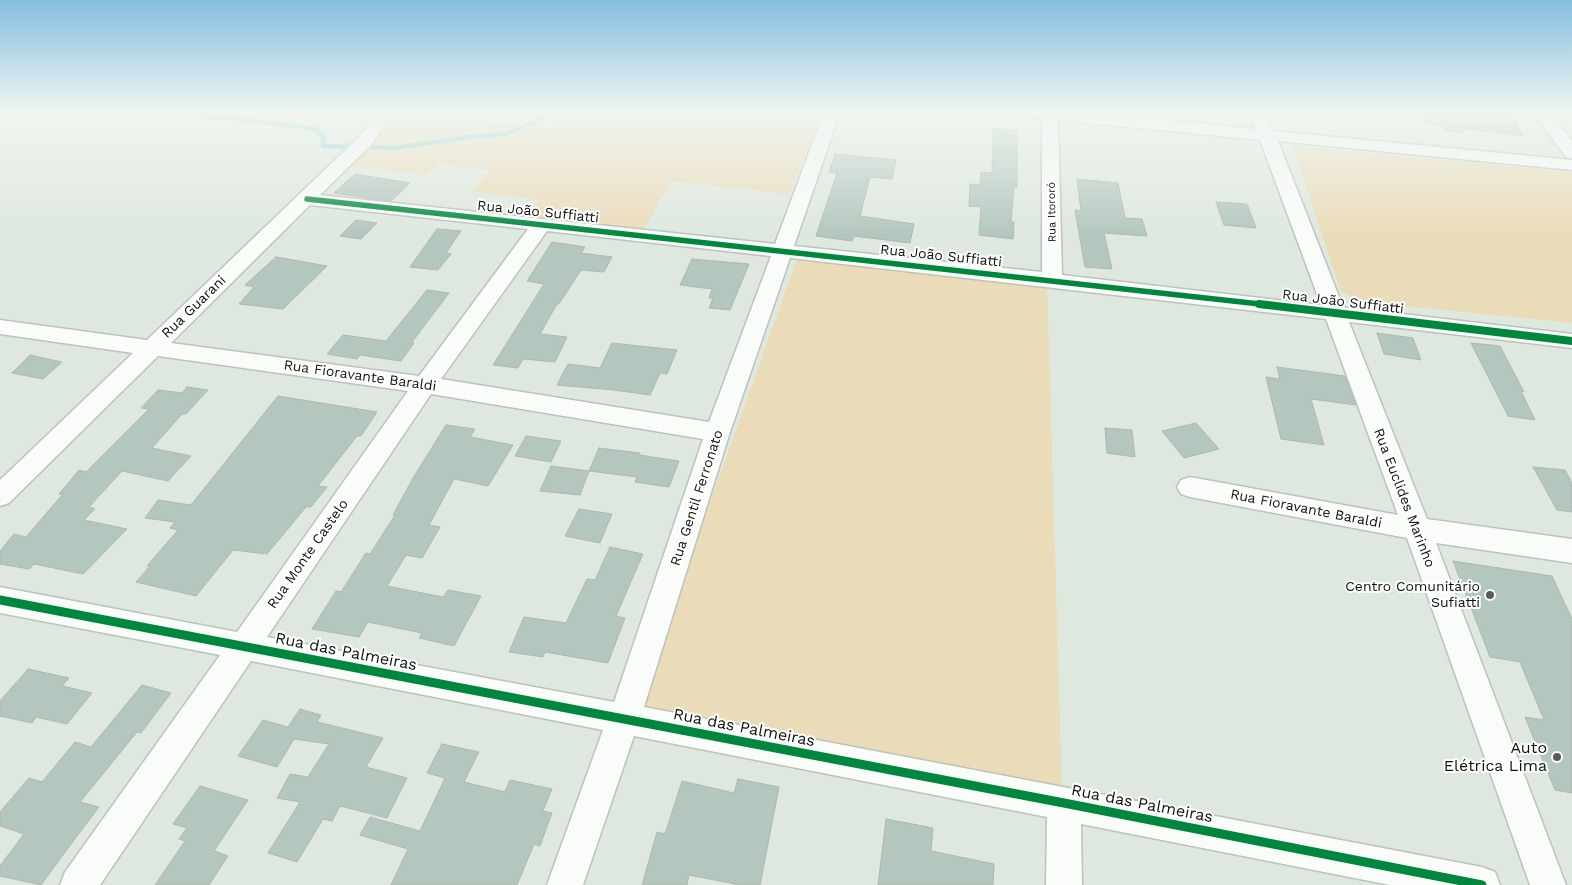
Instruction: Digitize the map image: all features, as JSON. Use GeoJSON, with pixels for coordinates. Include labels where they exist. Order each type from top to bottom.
{"type":"FeatureCollection","features":[{"type":"Feature","properties":{"kind":"street","name":"Rua Guarani"},"geometry":{"type":"LineString","coordinates":[[0,496],[352,153]]}},
{"type":"Feature","properties":{"kind":"street","name":"Rua Gentil Ferronato"},"geometry":{"type":"LineString","coordinates":[[565,885],[623,720],[718,432],[818,153]]}},
{"type":"Feature","properties":{"kind":"street","name":"Rua Itororó"},"geometry":{"type":"LineString","coordinates":[[1050,153],[1052,280]]}},
{"type":"Feature","properties":{"kind":"street","name":"Rua Euclides Marinho"},"geometry":{"type":"LineString","coordinates":[[1274,153],[1548,885]]}},
{"type":"Feature","properties":{"kind":"street"},"geometry":{"type":"LineString","coordinates":[[1484,153],[1572,165]]}},
{"type":"Feature","properties":{"kind":"street","name":"Rua João Suffiatti"},"geometry":{"type":"LineString","coordinates":[[306,199],[1052,280],[1572,341]]}},
{"type":"Feature","properties":{"kind":"street","name":"Rua Monte Castelo"},"geometry":{"type":"LineString","coordinates":[[78,885],[425,385],[541,225]]}},
{"type":"Feature","properties":{"kind":"street","name":"Rua Fioravante Baraldi"},"geometry":{"type":"LineString","coordinates":[[0,327],[150,349],[425,385],[718,432]]}},
{"type":"Feature","properties":{"kind":"street","name":"Rua Fioravante Baraldi"},"geometry":{"type":"LineString","coordinates":[[1190,487],[1416,529],[1572,551]]}},
{"type":"Feature","properties":{"kind":"street","name":"Rua das Palmeiras"},"geometry":{"type":"LineString","coordinates":[[0,600],[1064,803],[1482,885]]}},
{"type":"Feature","properties":{"kind":"street"},"geometry":{"type":"LineString","coordinates":[[1064,803],[1064,885]]}},
{"type":"Feature","properties":{"kind":"shaded area"},"geometry":{"type":"Polygon","coordinates":[[[356,153],[806,153],[789,194],[671,181],[640,236],[523,221],[539,200],[473,191],[490,170],[438,163],[427,175],[345,165],[356,153]]]}},
{"type":"Feature","properties":{"kind":"shaded area"},"geometry":{"type":"Polygon","coordinates":[[[1295,153],[1371,153],[1572,172],[1572,323],[1364,302],[1341,292],[1295,153]]]}},
{"type":"Feature","properties":{"kind":"shaded area"},"geometry":{"type":"Polygon","coordinates":[[[798,256],[1047,283],[1062,792],[634,716],[798,256]]]}},
{"type":"Feature","properties":{"kind":"building"},"geometry":{"type":"Polygon","coordinates":[[[992,153],[1017,153],[1017,187],[1014,186],[1011,222],[1014,222],[1013,239],[979,235],[981,207],[969,206],[970,184],[980,185],[981,172],[992,173],[992,153]]]}},
{"type":"Feature","properties":{"kind":"building"},"geometry":{"type":"Polygon","coordinates":[[[835,154],[896,160],[892,179],[870,177],[860,216],[914,224],[910,243],[854,236],[852,241],[816,236],[837,173],[829,172],[835,154]]]}},
{"type":"Feature","properties":{"kind":"building"},"geometry":{"type":"Polygon","coordinates":[[[355,174],[410,183],[391,201],[334,193],[355,174]]]}},
{"type":"Feature","properties":{"kind":"building"},"geometry":{"type":"Polygon","coordinates":[[[1077,179],[1118,183],[1125,218],[1142,219],[1147,236],[1104,233],[1112,269],[1085,267],[1075,210],[1081,211],[1077,179]]]}},
{"type":"Feature","properties":{"kind":"building"},"geometry":{"type":"Polygon","coordinates":[[[1216,202],[1247,204],[1256,228],[1224,225],[1216,202]]]}},
{"type":"Feature","properties":{"kind":"building"},"geometry":{"type":"Polygon","coordinates":[[[356,220],[377,223],[361,239],[340,236],[356,220]]]}},
{"type":"Feature","properties":{"kind":"building"},"geometry":{"type":"Polygon","coordinates":[[[437,229],[461,231],[446,253],[451,254],[438,270],[410,267],[437,229]]]}},
{"type":"Feature","properties":{"kind":"building"},"geometry":{"type":"Polygon","coordinates":[[[552,242],[585,247],[581,253],[612,257],[604,272],[581,270],[559,304],[557,304],[540,334],[567,337],[555,362],[523,359],[518,368],[493,365],[544,284],[527,281],[552,242]]]}},
{"type":"Feature","properties":{"kind":"building"},"geometry":{"type":"Polygon","coordinates":[[[276,257],[327,266],[283,309],[239,304],[254,287],[245,285],[276,257]]]}},
{"type":"Feature","properties":{"kind":"building"},"geometry":{"type":"Polygon","coordinates":[[[692,259],[749,264],[730,310],[709,308],[713,298],[709,298],[712,289],[680,285],[692,259]]]}},
{"type":"Feature","properties":{"kind":"building"},"geometry":{"type":"Polygon","coordinates":[[[427,290],[449,293],[412,342],[414,343],[401,361],[360,355],[357,359],[327,354],[343,335],[386,341],[427,290]]]}},
{"type":"Feature","properties":{"kind":"building"},"geometry":{"type":"Polygon","coordinates":[[[1377,333],[1413,338],[1421,360],[1384,354],[1377,333]]]}},
{"type":"Feature","properties":{"kind":"building"},"geometry":{"type":"Polygon","coordinates":[[[612,343],[677,350],[667,374],[660,373],[650,395],[557,385],[568,364],[600,368],[612,343]]]}},
{"type":"Feature","properties":{"kind":"building"},"geometry":{"type":"Polygon","coordinates":[[[1471,343],[1500,346],[1524,392],[1521,391],[1535,420],[1508,416],[1471,343]]]}},
{"type":"Feature","properties":{"kind":"building"},"geometry":{"type":"Polygon","coordinates":[[[30,355],[62,362],[43,379],[12,373],[30,355]]]}},
{"type":"Feature","properties":{"kind":"building"},"geometry":{"type":"Polygon","coordinates":[[[1277,367],[1345,376],[1356,405],[1311,399],[1324,445],[1281,439],[1266,377],[1280,379],[1277,367]]]}},
{"type":"Feature","properties":{"kind":"building"},"geometry":{"type":"Polygon","coordinates":[[[187,387],[208,390],[186,414],[182,414],[152,448],[191,456],[168,481],[122,471],[89,507],[95,509],[84,520],[127,529],[83,574],[34,564],[29,569],[0,564],[0,551],[14,534],[26,537],[62,495],[59,494],[79,470],[86,472],[149,409],[141,408],[158,390],[182,393],[187,387]]]}},
{"type":"Feature","properties":{"kind":"building"},"geometry":{"type":"Polygon","coordinates":[[[278,396],[377,412],[361,436],[357,436],[318,486],[327,487],[311,507],[306,507],[267,554],[233,550],[196,596],[136,582],[178,530],[170,528],[175,522],[145,518],[158,500],[191,505],[278,396]]]}},
{"type":"Feature","properties":{"kind":"building"},"geometry":{"type":"Polygon","coordinates":[[[1196,423],[1219,449],[1184,458],[1162,431],[1196,423]]]}},
{"type":"Feature","properties":{"kind":"building"},"geometry":{"type":"Polygon","coordinates":[[[446,425],[475,429],[470,437],[513,445],[488,486],[454,479],[429,525],[440,527],[422,558],[406,555],[387,586],[443,597],[448,590],[481,596],[454,646],[419,638],[422,633],[368,622],[359,637],[312,629],[336,591],[341,592],[366,553],[370,554],[395,515],[393,515],[413,478],[446,425]]]}},
{"type":"Feature","properties":{"kind":"building"},"geometry":{"type":"Polygon","coordinates":[[[1105,428],[1132,430],[1135,457],[1107,453],[1105,428]]]}},
{"type":"Feature","properties":{"kind":"building"},"geometry":{"type":"Polygon","coordinates":[[[526,436],[561,441],[551,462],[515,456],[526,436]]]}},
{"type":"Feature","properties":{"kind":"building"},"geometry":{"type":"Polygon","coordinates":[[[599,448],[640,453],[639,455],[679,461],[669,487],[635,482],[637,477],[589,471],[599,448]]]}},
{"type":"Feature","properties":{"kind":"building"},"geometry":{"type":"Polygon","coordinates":[[[551,466],[589,471],[580,495],[540,491],[551,466]]]}},
{"type":"Feature","properties":{"kind":"building"},"geometry":{"type":"Polygon","coordinates":[[[1533,467],[1565,470],[1572,483],[1572,512],[1557,510],[1533,467]]]}},
{"type":"Feature","properties":{"kind":"building"},"geometry":{"type":"Polygon","coordinates":[[[579,509],[612,514],[600,543],[565,536],[579,509]]]}},
{"type":"Feature","properties":{"kind":"building"},"geometry":{"type":"Polygon","coordinates":[[[610,547],[643,554],[616,616],[625,618],[608,663],[545,652],[543,657],[509,652],[524,617],[566,623],[587,579],[595,580],[610,547]]]}},
{"type":"Feature","properties":{"kind":"building"},"geometry":{"type":"Polygon","coordinates":[[[1453,561],[1552,576],[1572,619],[1572,793],[1555,790],[1525,717],[1544,720],[1520,662],[1490,657],[1453,561]]]}},
{"type":"Feature","properties":{"kind":"building"},"geometry":{"type":"Polygon","coordinates":[[[28,669],[69,678],[62,686],[92,693],[67,724],[36,717],[32,723],[0,716],[0,701],[28,669]]]}},
{"type":"Feature","properties":{"kind":"building"},"geometry":{"type":"Polygon","coordinates":[[[142,685],[171,693],[141,733],[137,732],[80,802],[99,807],[41,885],[0,876],[0,866],[24,834],[0,826],[0,812],[29,778],[42,782],[75,742],[91,747],[142,685]]]}},
{"type":"Feature","properties":{"kind":"building"},"geometry":{"type":"Polygon","coordinates":[[[300,709],[321,715],[317,722],[383,738],[366,767],[407,778],[387,818],[340,806],[332,821],[323,819],[297,862],[268,853],[300,802],[277,798],[290,774],[308,777],[329,744],[294,739],[277,767],[238,756],[263,720],[288,727],[300,709]]]}},
{"type":"Feature","properties":{"kind":"building"},"geometry":{"type":"Polygon","coordinates":[[[442,744],[479,752],[464,782],[505,792],[510,780],[552,789],[543,811],[552,813],[540,846],[534,844],[517,885],[391,885],[408,849],[360,835],[370,817],[420,831],[445,778],[427,773],[442,744]]]}},
{"type":"Feature","properties":{"kind":"building"},"geometry":{"type":"Polygon","coordinates":[[[738,779],[779,787],[760,885],[740,885],[689,875],[687,885],[642,885],[657,832],[665,834],[682,781],[734,793],[738,779]]]}},
{"type":"Feature","properties":{"kind":"building"},"geometry":{"type":"Polygon","coordinates":[[[200,786],[248,800],[214,851],[228,856],[209,885],[155,885],[185,841],[179,839],[187,828],[173,824],[200,786]]]}},
{"type":"Feature","properties":{"kind":"building"},"geometry":{"type":"Polygon","coordinates":[[[886,819],[933,828],[931,851],[994,864],[993,885],[878,885],[886,819]]]}},
{"type":"Feature","properties":{"kind":"cycle path"},"geometry":{"type":"LineString","coordinates":[[307,199],[1052,280],[1572,341]]}},
{"type":"Feature","properties":{"kind":"cycle path"},"geometry":{"type":"LineString","coordinates":[[0,600],[1064,803],[1482,885]]}},
{"type":"Feature","properties":{"kind":"place","name":"Centro Comunitário Sufiatti"},"geometry":{"type":"Point","coordinates":[1490,595]}},
{"type":"Feature","properties":{"kind":"place","name":"Auto Elétrica Lima"},"geometry":{"type":"Point","coordinates":[1557,757]}}]}
